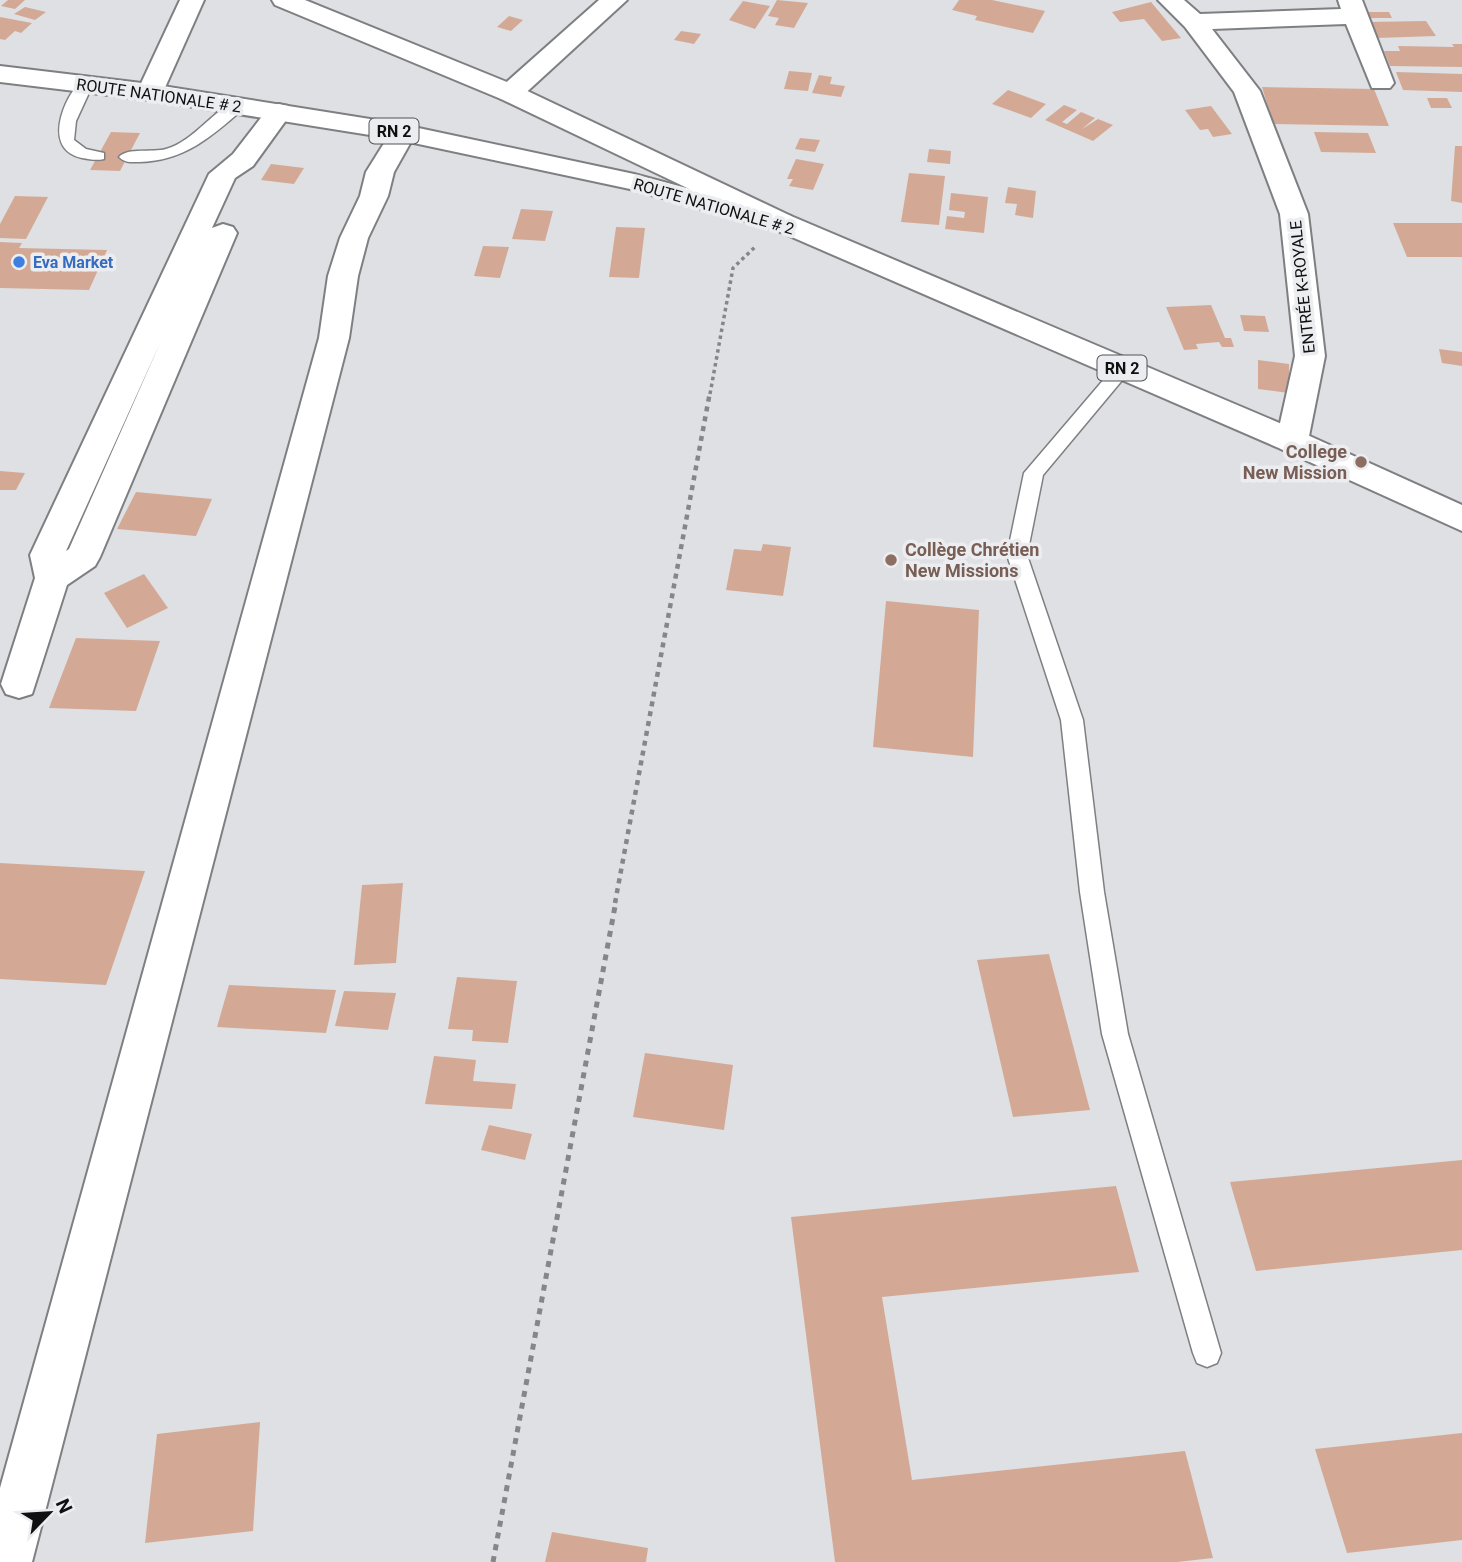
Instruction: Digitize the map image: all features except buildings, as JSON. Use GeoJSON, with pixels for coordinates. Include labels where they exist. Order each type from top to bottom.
{"type":"FeatureCollection","features":[{"type":"Feature","properties":{"kind":"street"},"geometry":{"type":"LineString","coordinates":[[150,92],[192,0]]}},
{"type":"Feature","properties":{"kind":"street"},"geometry":{"type":"LineString","coordinates":[[284,0],[510,93],[780,222]]}},
{"type":"Feature","properties":{"kind":"street"},"geometry":{"type":"LineString","coordinates":[[510,93],[592,16],[615,0]]}},
{"type":"Feature","properties":{"kind":"street","name":"ENTRÉE K-ROYALE"},"geometry":{"type":"LineString","coordinates":[[1170,0],[1194,22],[1247,91],[1294,214],[1310,356],[1292,441]]}},
{"type":"Feature","properties":{"kind":"street"},"geometry":{"type":"LineString","coordinates":[[1194,22],[1352,8],[1381,83]]}},
{"type":"Feature","properties":{"kind":"street","name":"ROUTE NATIONALE # 2"},"geometry":{"type":"LineString","coordinates":[[0,74],[150,92],[395,131],[634,182],[780,222],[1292,441],[1462,519]]}},
{"type":"Feature","properties":{"kind":"street"},"geometry":{"type":"LineString","coordinates":[[19,684],[52,578],[83,557],[248,177],[243,160],[279,112]]}},
{"type":"Feature","properties":{"kind":"street"},"geometry":{"type":"LineString","coordinates":[[6,1562],[334,338],[342,276],[354,238],[374,196],[380,172],[399,140],[395,131]]}},
{"type":"Feature","properties":{"kind":"lane"},"geometry":{"type":"LineString","coordinates":[[85,84],[64,137],[66,146],[76,154],[98,156]]}},
{"type":"Feature","properties":{"kind":"lane"},"geometry":{"type":"LineString","coordinates":[[127,157],[158,158],[176,153],[193,143],[238,106]]}},
{"type":"Feature","properties":{"kind":"lane"},"geometry":{"type":"LineString","coordinates":[[1123,368],[1034,473],[1017,555],[1072,720],[1092,892],[1115,1034],[1207,1353]]}},
{"type":"Feature","properties":{"kind":"path"},"geometry":{"type":"LineString","coordinates":[[493,1562],[733,268],[780,222]]}},
{"type":"Feature","properties":{"kind":"place","name":"Eva Market"},"geometry":{"type":"Point","coordinates":[19,262]}},
{"type":"Feature","properties":{"kind":"place","name":"College New Mission"},"geometry":{"type":"Point","coordinates":[1361,462]}},
{"type":"Feature","properties":{"kind":"place","name":"Collège Chrétien New Missions"},"geometry":{"type":"Point","coordinates":[891,560]}}]}
